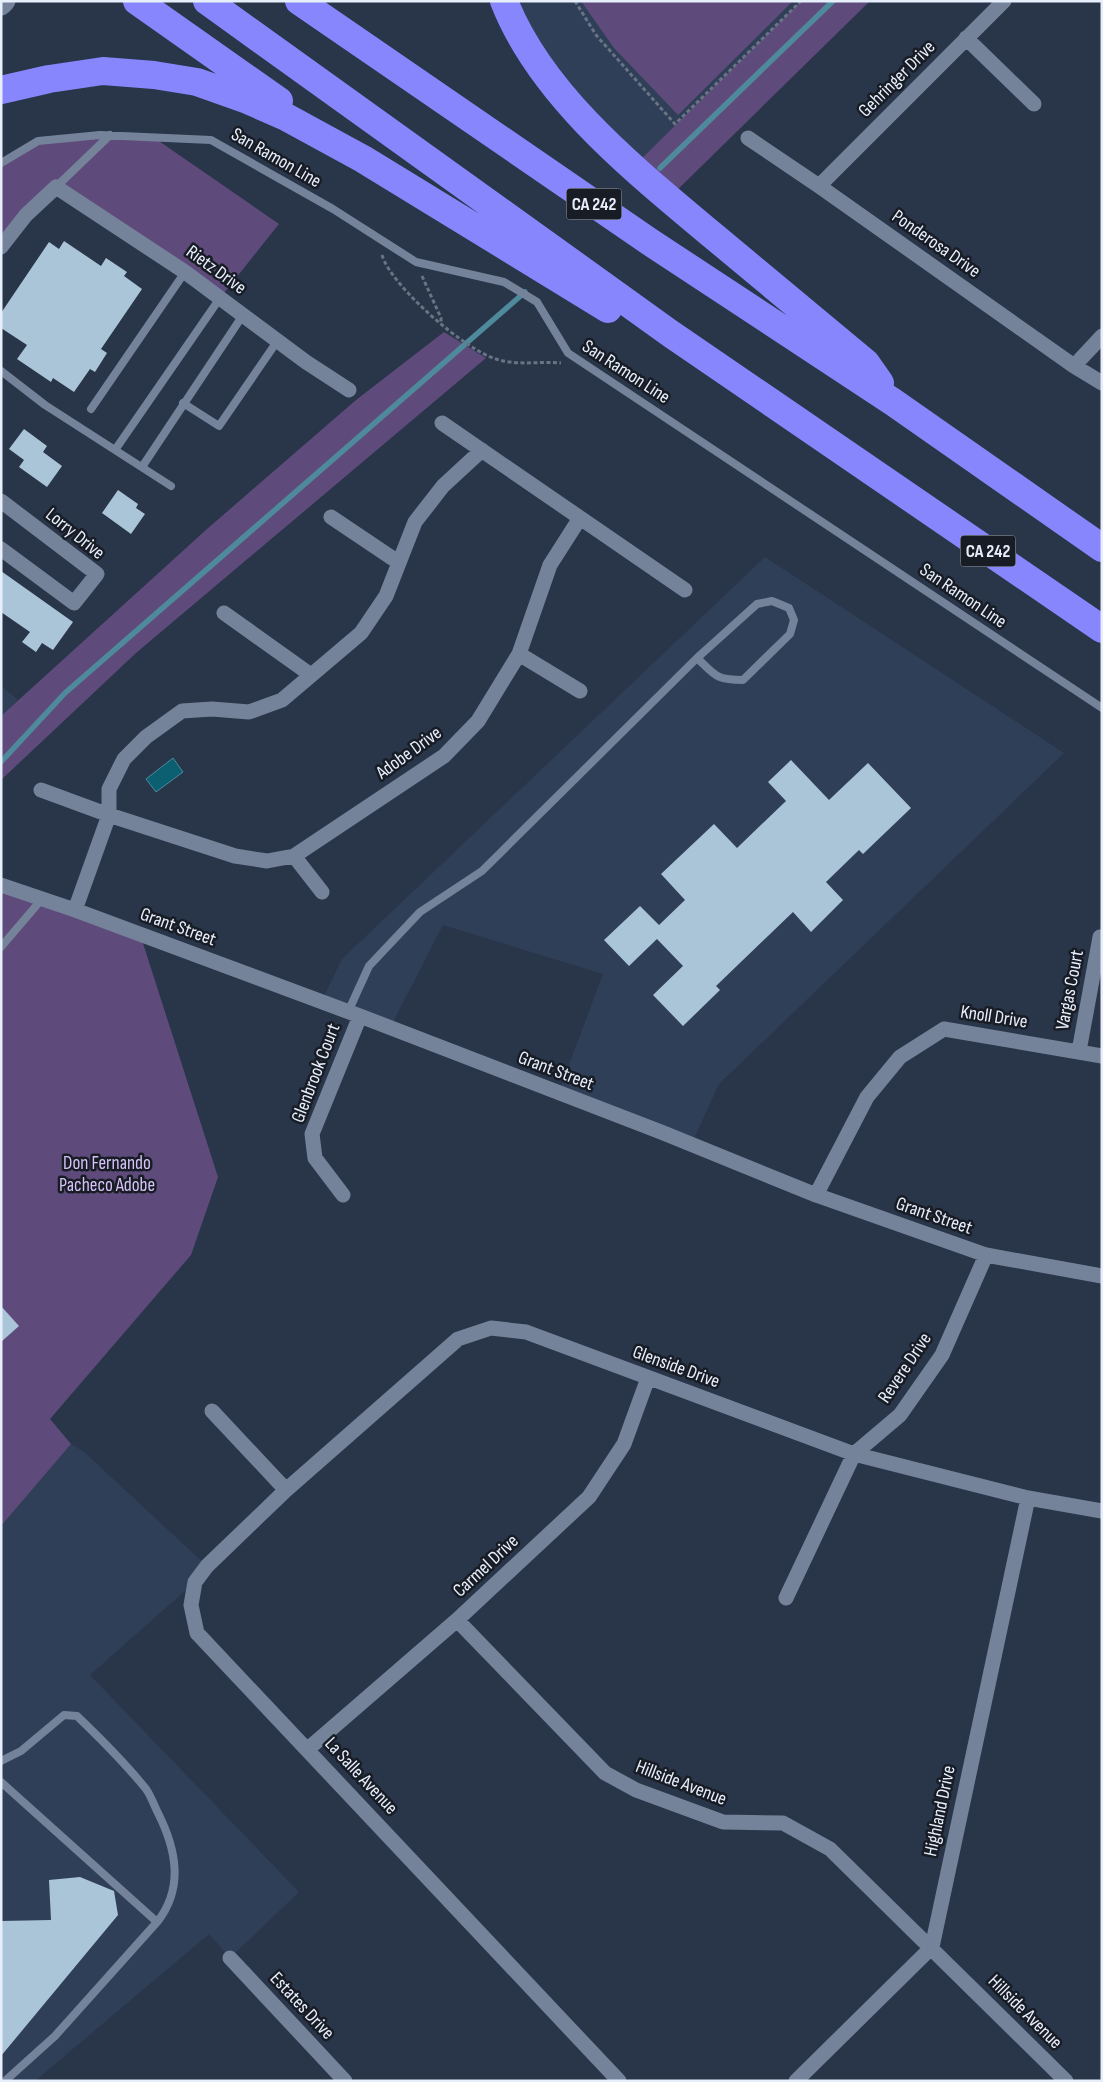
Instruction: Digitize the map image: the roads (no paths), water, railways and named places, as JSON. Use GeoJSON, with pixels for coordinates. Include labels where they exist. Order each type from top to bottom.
{"type":"FeatureCollection","features":[{"type":"Feature","properties":{"kind":"highway"},"geometry":{"type":"LineString","coordinates":[[137,1],[363,160]]}},
{"type":"Feature","properties":{"kind":"highway","name":"CA 242"},"geometry":{"type":"LineString","coordinates":[[207,1],[671,334],[1102,629]]}},
{"type":"Feature","properties":{"kind":"highway","name":"CA 242"},"geometry":{"type":"LineString","coordinates":[[299,1],[650,242],[893,402],[1102,548]]}},
{"type":"Feature","properties":{"kind":"highway"},"geometry":{"type":"LineString","coordinates":[[504,1],[509,14],[535,59],[566,100],[624,162],[866,363],[893,402]]}},
{"type":"Feature","properties":{"kind":"highway"},"geometry":{"type":"LineString","coordinates":[[1,90],[49,78],[103,71],[154,74],[197,82],[245,99],[286,117],[363,160],[612,312],[671,334]]}},
{"type":"Feature","properties":{"kind":"street"},"geometry":{"type":"LineString","coordinates":[[1,5],[5,1]]}},
{"type":"Feature","properties":{"kind":"street","name":"Gehringer Drive"},"geometry":{"type":"LineString","coordinates":[[819,186],[1004,1]]}},
{"type":"Feature","properties":{"kind":"street"},"geometry":{"type":"LineString","coordinates":[[966,38],[1034,104]]}},
{"type":"Feature","properties":{"kind":"street","name":"Ponderosa Drive"},"geometry":{"type":"LineString","coordinates":[[748,138],[1074,366],[1102,383]]}},
{"type":"Feature","properties":{"kind":"street"},"geometry":{"type":"LineString","coordinates":[[1,247],[26,215],[56,187]]}},
{"type":"Feature","properties":{"kind":"street","name":"Rietz Drive"},"geometry":{"type":"LineString","coordinates":[[56,187],[185,272],[306,362],[349,390]]}},
{"type":"Feature","properties":{"kind":"street"},"geometry":{"type":"LineString","coordinates":[[1074,366],[1102,336]]}},
{"type":"Feature","properties":{"kind":"street"},"geometry":{"type":"LineString","coordinates":[[442,423],[685,590]]}},
{"type":"Feature","properties":{"kind":"street"},"geometry":{"type":"LineString","coordinates":[[75,910],[109,815],[109,789],[124,759],[146,737],[182,711],[212,709],[249,712],[282,700],[361,633],[386,596],[415,522],[443,486],[482,450]]}},
{"type":"Feature","properties":{"kind":"street","name":"Lorry Drive"},"geometry":{"type":"LineString","coordinates":[[1,501],[97,574],[74,602],[1,548]]}},
{"type":"Feature","properties":{"kind":"street"},"geometry":{"type":"LineString","coordinates":[[330,517],[398,562]]}},
{"type":"Feature","properties":{"kind":"street","name":"Adobe Drive"},"geometry":{"type":"LineString","coordinates":[[42,790],[109,815],[235,856],[267,861],[294,856],[444,756],[478,721],[520,654],[550,565],[580,518]]}},
{"type":"Feature","properties":{"kind":"street"},"geometry":{"type":"LineString","coordinates":[[224,613],[311,675]]}},
{"type":"Feature","properties":{"kind":"street"},"geometry":{"type":"LineString","coordinates":[[520,654],[580,691]]}},
{"type":"Feature","properties":{"kind":"street"},"geometry":{"type":"LineString","coordinates":[[294,856],[322,892]]}},
{"type":"Feature","properties":{"kind":"street","name":"Grant Street"},"geometry":{"type":"LineString","coordinates":[[1,885],[75,910],[354,1014],[661,1132],[816,1195],[986,1255],[1102,1276]]}},
{"type":"Feature","properties":{"kind":"street","name":"Vargas Court"},"geometry":{"type":"LineString","coordinates":[[1079,1051],[1100,937]]}},
{"type":"Feature","properties":{"kind":"street","name":"Glenbrook Court"},"geometry":{"type":"LineString","coordinates":[[343,1195],[315,1158],[312,1134],[354,1014]]}},
{"type":"Feature","properties":{"kind":"street","name":"Knoll Drive"},"geometry":{"type":"LineString","coordinates":[[816,1195],[867,1097],[900,1057],[944,1030],[1102,1056]]}},
{"type":"Feature","properties":{"kind":"street","name":"Revere Drive"},"geometry":{"type":"LineString","coordinates":[[786,1598],[854,1454],[900,1415],[942,1355],[986,1255]]}},
{"type":"Feature","properties":{"kind":"street","name":"Glenside Drive"},"geometry":{"type":"LineString","coordinates":[[286,1490],[458,1339],[491,1328],[526,1332],[854,1454],[1028,1498],[1102,1511]]}},
{"type":"Feature","properties":{"kind":"street","name":"Carmel Drive"},"geometry":{"type":"LineString","coordinates":[[308,1749],[457,1620],[589,1497],[624,1444],[648,1378]]}},
{"type":"Feature","properties":{"kind":"street"},"geometry":{"type":"LineString","coordinates":[[212,1411],[286,1490]]}},
{"type":"Feature","properties":{"kind":"street","name":"La Salle Avenue"},"geometry":{"type":"LineString","coordinates":[[286,1490],[206,1566],[195,1582],[191,1605],[197,1633],[619,2081]]}},
{"type":"Feature","properties":{"kind":"street","name":"Highland Drive"},"geometry":{"type":"LineString","coordinates":[[932,1947],[1028,1498]]}},
{"type":"Feature","properties":{"kind":"street","name":"Hillside Avenue"},"geometry":{"type":"LineString","coordinates":[[457,1620],[605,1773],[636,1790],[723,1822],[783,1823],[830,1849],[932,1947],[1066,2081]]}},
{"type":"Feature","properties":{"kind":"street"},"geometry":{"type":"LineString","coordinates":[[796,2081],[932,1947]]}},
{"type":"Feature","properties":{"kind":"street","name":"Estates Drive"},"geometry":{"type":"LineString","coordinates":[[230,1958],[345,2081]]}},
{"type":"Feature","properties":{"kind":"lane","name":"San Ramon Line"},"geometry":{"type":"LineString","coordinates":[[1,163],[38,141],[110,135],[211,140],[333,209],[416,262],[504,282],[537,302],[568,353],[1102,708]]}},
{"type":"Feature","properties":{"kind":"lane"},"geometry":{"type":"LineString","coordinates":[[56,187],[110,135]]}},
{"type":"Feature","properties":{"kind":"lane"},"geometry":{"type":"LineString","coordinates":[[91,409],[185,272]]}},
{"type":"Feature","properties":{"kind":"lane"},"geometry":{"type":"LineString","coordinates":[[115,450],[220,298]]}},
{"type":"Feature","properties":{"kind":"lane"},"geometry":{"type":"LineString","coordinates":[[142,467],[243,315]]}},
{"type":"Feature","properties":{"kind":"lane"},"geometry":{"type":"LineString","coordinates":[[183,403],[219,426],[278,340]]}},
{"type":"Feature","properties":{"kind":"lane"},"geometry":{"type":"LineString","coordinates":[[1,372],[45,405],[171,486]]}},
{"type":"Feature","properties":{"kind":"lane"},"geometry":{"type":"LineString","coordinates":[[354,1014],[369,966],[420,912],[482,871],[697,658],[757,604],[772,601],[789,608],[794,620],[790,634],[743,680],[723,680],[697,658]]}},
{"type":"Feature","properties":{"kind":"lane"},"geometry":{"type":"LineString","coordinates":[[1,947],[42,899]]}},
{"type":"Feature","properties":{"kind":"lane"},"geometry":{"type":"LineString","coordinates":[[1,1761],[21,1751],[64,1715],[77,1716],[147,1790],[162,1820],[174,1852],[175,1875],[169,1907],[157,1922],[55,2036],[5,2081]]}},
{"type":"Feature","properties":{"kind":"lane"},"geometry":{"type":"LineString","coordinates":[[1,1782],[157,1922]]}},
{"type":"Feature","properties":{"kind":"waterway"},"geometry":{"type":"LineString","coordinates":[[660,168],[833,1]]}},
{"type":"Feature","properties":{"kind":"waterway"},"geometry":{"type":"LineString","coordinates":[[1,762],[65,693],[525,292]]}},
{"type":"Feature","properties":{"kind":"park label","name":"Don Fernando Pacheco Adobe"},"geometry":{"type":"Point","coordinates":[107,1174]}}]}
